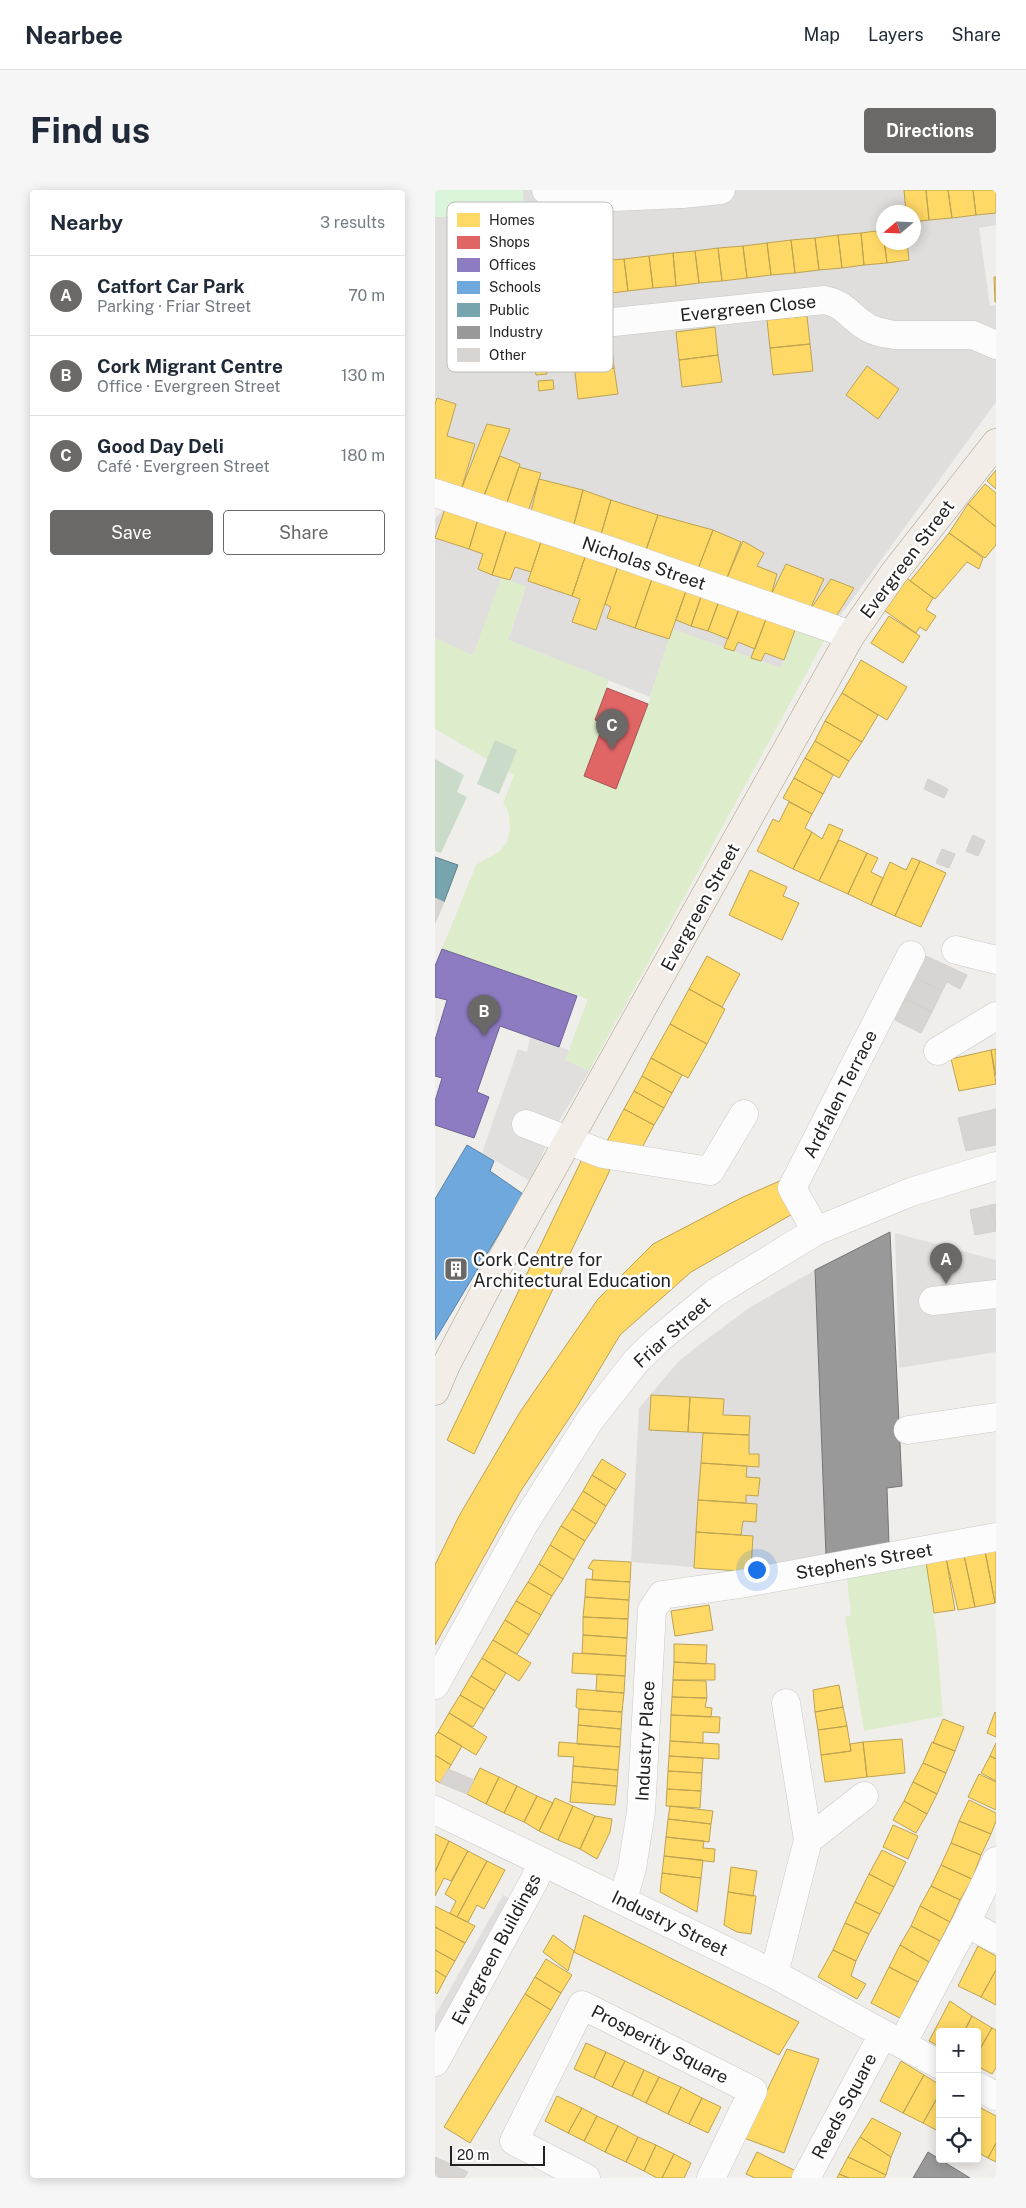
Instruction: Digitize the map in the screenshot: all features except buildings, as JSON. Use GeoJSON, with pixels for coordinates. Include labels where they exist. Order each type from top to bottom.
{"type":"FeatureCollection","features":[{"type":"Feature","properties":{"kind":"main road","name":"Evergreen Street"},"geometry":{"type":"LineString","coordinates":[[435,1391],[446,1365],[498,1266],[851,635],[894,573],[996,443]]}},
{"type":"Feature","properties":{"kind":"street"},"geometry":{"type":"LineString","coordinates":[[546,190],[560,198],[567,199],[721,190]]}},
{"type":"Feature","properties":{"kind":"street","name":"Evergreen Close"},"geometry":{"type":"LineString","coordinates":[[613,322],[824,300],[835,302],[844,307],[864,325],[883,333],[895,335],[973,336],[996,345]]}},
{"type":"Feature","properties":{"kind":"street","name":"Nicholas Street"},"geometry":{"type":"LineString","coordinates":[[435,493],[608,550],[851,635]]}},
{"type":"Feature","properties":{"kind":"street"},"geometry":{"type":"LineString","coordinates":[[956,950],[996,960]]}},
{"type":"Feature","properties":{"kind":"street","name":"Ardfalen Terrace"},"geometry":{"type":"LineString","coordinates":[[816,1231],[791,1188],[911,956]]}},
{"type":"Feature","properties":{"kind":"street"},"geometry":{"type":"LineString","coordinates":[[938,1051],[996,1016]]}},
{"type":"Feature","properties":{"kind":"street"},"geometry":{"type":"LineString","coordinates":[[526,1124],[603,1154],[710,1171],[744,1114]]}},
{"type":"Feature","properties":{"kind":"street","name":"Friar Street"},"geometry":{"type":"LineString","coordinates":[[435,1685],[524,1524],[590,1420],[637,1360],[659,1338],[715,1293],[816,1231],[911,1192],[996,1166]]}},
{"type":"Feature","properties":{"kind":"street"},"geometry":{"type":"LineString","coordinates":[[933,1301],[996,1294]]}},
{"type":"Feature","properties":{"kind":"street"},"geometry":{"type":"LineString","coordinates":[[908,1430],[996,1417]]}},
{"type":"Feature","properties":{"kind":"street","name":"Stephen's Street"},"geometry":{"type":"LineString","coordinates":[[672,1593],[740,1584],[996,1537]]}},
{"type":"Feature","properties":{"kind":"street","name":"Industry Place"},"geometry":{"type":"LineString","coordinates":[[623,1899],[632,1868],[641,1812],[652,1610],[662,1595],[672,1593]]}},
{"type":"Feature","properties":{"kind":"street"},"geometry":{"type":"LineString","coordinates":[[774,1974],[808,1840],[786,1703]]}},
{"type":"Feature","properties":{"kind":"street"},"geometry":{"type":"LineString","coordinates":[[808,1840],[864,1796]]}},
{"type":"Feature","properties":{"kind":"street","name":"Industry Street"},"geometry":{"type":"LineString","coordinates":[[435,1810],[623,1899],[774,1974],[936,2063]]}},
{"type":"Feature","properties":{"kind":"street","name":"Reeds Square"},"geometry":{"type":"LineString","coordinates":[[806,2178],[966,1924],[996,1861]]}},
{"type":"Feature","properties":{"kind":"street","name":"Evergreen Buildings"},"geometry":{"type":"LineString","coordinates":[[435,2062],[534,1881],[542,1862]]}},
{"type":"Feature","properties":{"kind":"street"},"geometry":{"type":"LineString","coordinates":[[966,1924],[996,1939]]}},
{"type":"Feature","properties":{"kind":"street","name":"Prosperity Square"},"geometry":{"type":"LineString","coordinates":[[585,2178],[513,2141],[582,2004],[753,2091],[711,2178]]}},
{"type":"Feature","properties":{"kind":"street"},"geometry":{"type":"LineString","coordinates":[[981,2088],[996,2096]]}},
{"type":"Feature","properties":{"kind":"shaded area"},"geometry":{"type":"Polygon","coordinates":[[[435,190],[996,190],[996,225],[979,228],[990,306],[996,305],[996,402],[838,619],[435,482],[435,190]]]}},
{"type":"Feature","properties":{"kind":"shaded area"},"geometry":{"type":"Polygon","coordinates":[[[445,509],[687,588],[795,630],[781,668],[672,629],[650,697],[508,640],[524,593],[510,580],[501,578],[473,655],[435,638],[435,518],[445,509]]]}},
{"type":"Feature","properties":{"kind":"shaded area"},"geometry":{"type":"Polygon","coordinates":[[[435,554],[501,578],[473,655],[435,638],[435,554]]]}},
{"type":"Feature","properties":{"kind":"shaded area"},"geometry":{"type":"Polygon","coordinates":[[[530,1037],[569,1050],[565,1060],[589,1071],[551,1135],[530,1181],[482,1153],[518,1049],[527,1052],[530,1037]]]}},
{"type":"Feature","properties":{"kind":"shaded area"},"geometry":{"type":"Polygon","coordinates":[[[895,1233],[996,1260],[996,1352],[899,1368],[895,1233]]]}},
{"type":"Feature","properties":{"kind":"shaded area"},"geometry":{"type":"Polygon","coordinates":[[[815,1270],[826,1556],[740,1571],[631,1562],[639,1408],[679,1361],[699,1345],[749,1308],[815,1270]]]}},
{"type":"Feature","properties":{"kind":"shaded area"},"geometry":{"type":"Polygon","coordinates":[[[503,1895],[512,1900],[435,2036],[435,2016],[503,1895]]]}},
{"type":"Feature","properties":{"kind":"green space"},"geometry":{"type":"Polygon","coordinates":[[[435,190],[523,190],[523,202],[447,202],[447,217],[435,217],[435,190]]]}},
{"type":"Feature","properties":{"kind":"green space"},"geometry":{"type":"Polygon","coordinates":[[[501,578],[526,586],[508,640],[609,680],[595,720],[604,723],[584,776],[616,789],[648,704],[672,629],[781,668],[795,630],[824,641],[589,1071],[565,1060],[588,999],[442,949],[476,865],[500,851],[507,842],[510,828],[509,814],[503,803],[514,775],[435,729],[435,638],[473,654],[501,578]]]}},
{"type":"Feature","properties":{"kind":"green space"},"geometry":{"type":"Polygon","coordinates":[[[495,740],[517,750],[499,794],[477,784],[495,740]]]}},
{"type":"Feature","properties":{"kind":"green space"},"geometry":{"type":"Polygon","coordinates":[[[435,759],[464,775],[457,792],[467,797],[441,853],[435,851],[435,759]]]}},
{"type":"Feature","properties":{"kind":"green space"},"geometry":{"type":"Polygon","coordinates":[[[926,1562],[936,1631],[943,1716],[864,1731],[845,1617],[851,1615],[847,1579],[926,1562]]]}},
{"type":"Feature","properties":{"kind":"place","name":"Good Day Deli"},"geometry":{"type":"Point","coordinates":[612,750]}},
{"type":"Feature","properties":{"kind":"place","name":"Cork Migrant Centre"},"geometry":{"type":"Point","coordinates":[484,1036]}},
{"type":"Feature","properties":{"kind":"place","name":"Cork Centre for Architectural Education"},"geometry":{"type":"Point","coordinates":[456,1269]}},
{"type":"Feature","properties":{"kind":"place","name":"Catfort Car Park"},"geometry":{"type":"Point","coordinates":[946,1284]}}]}
